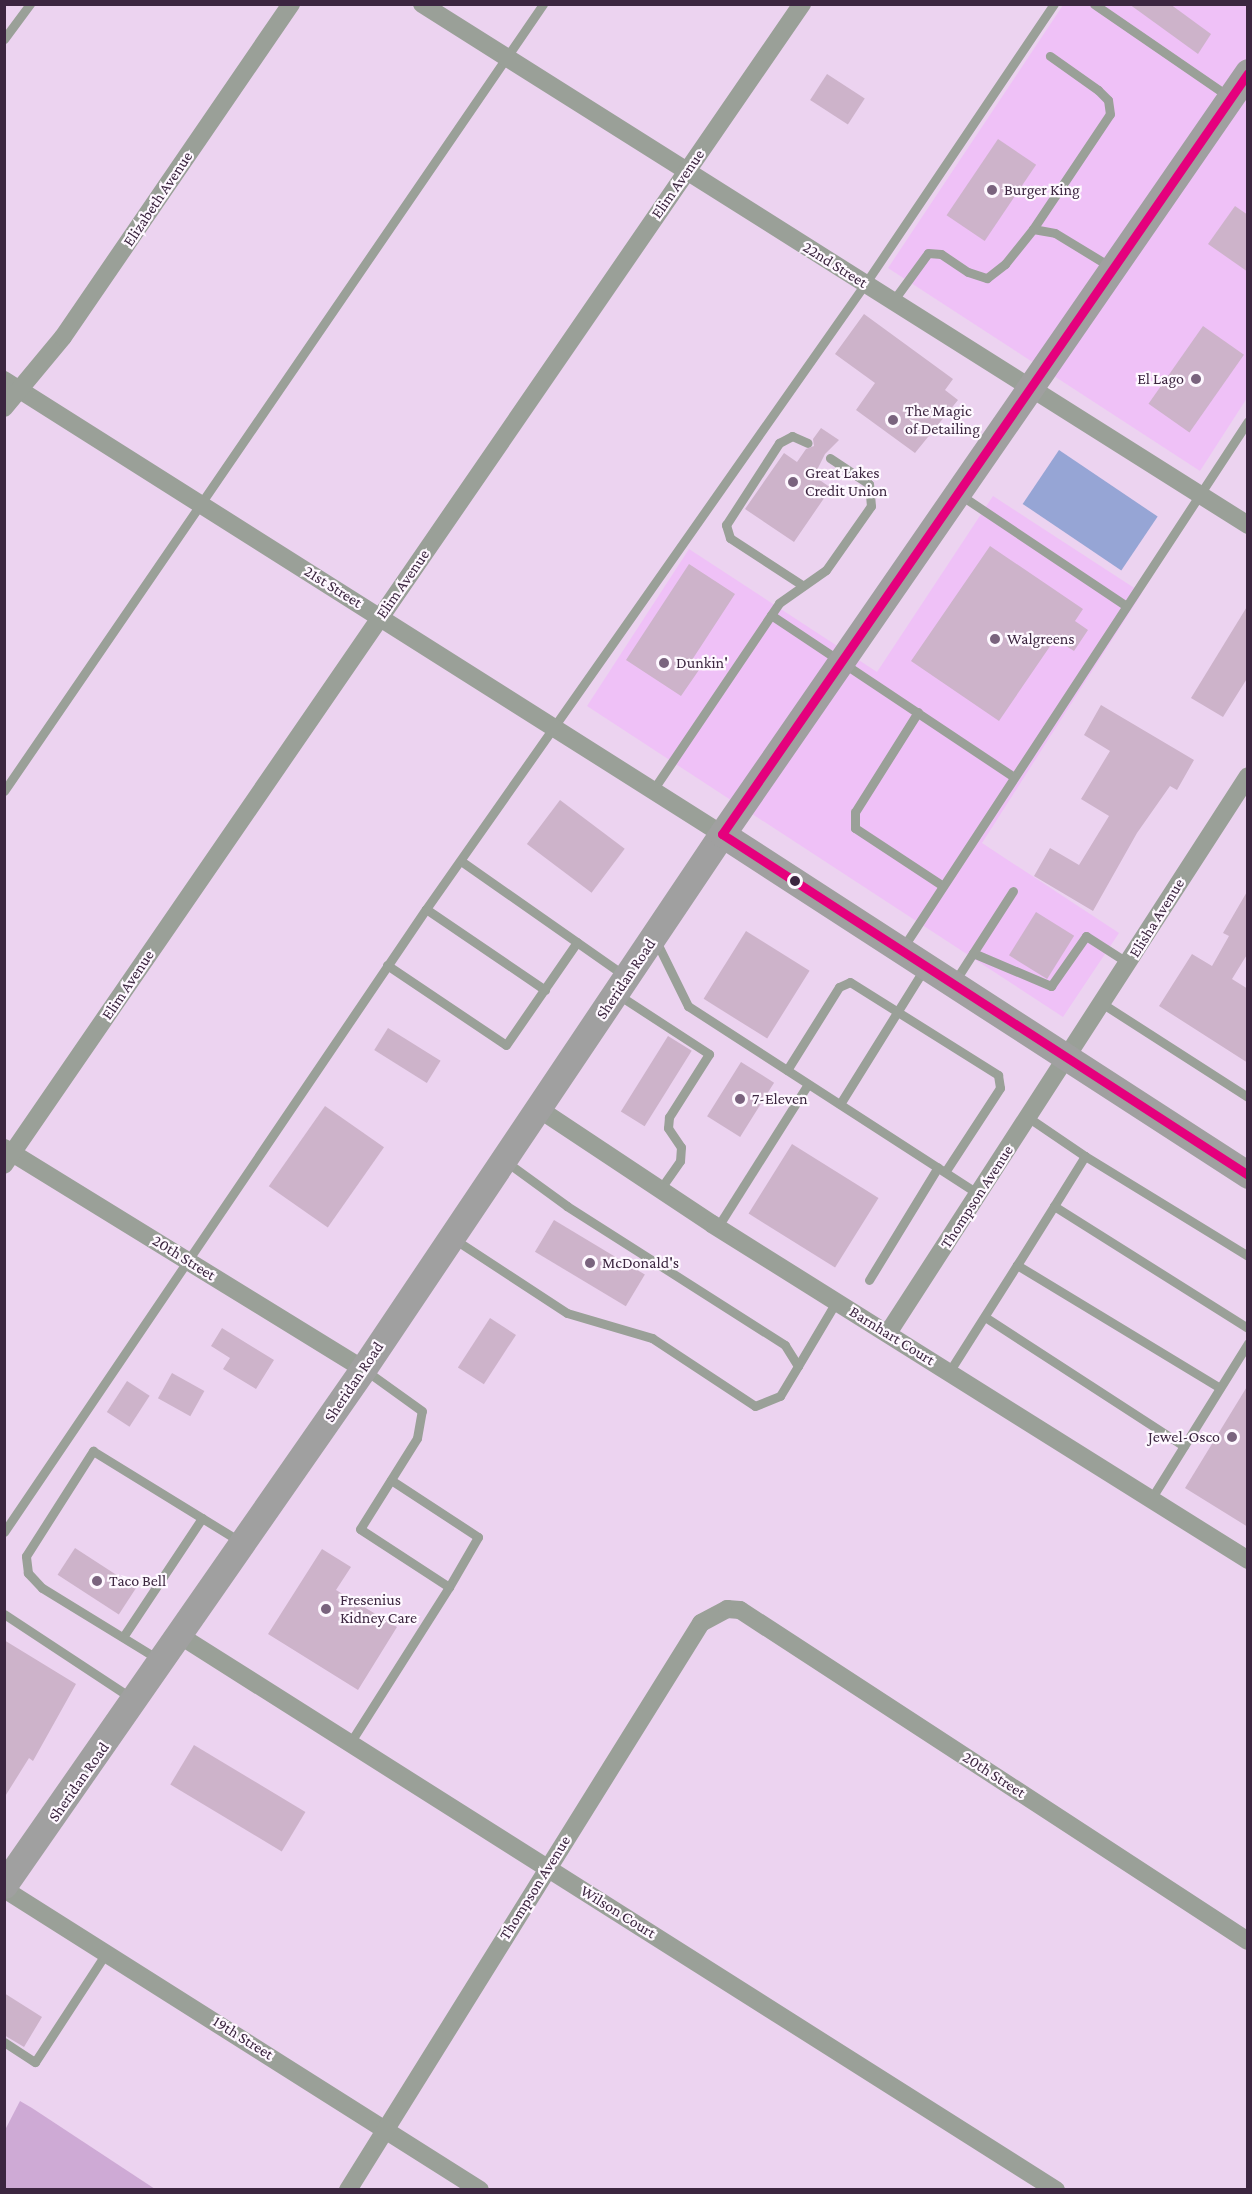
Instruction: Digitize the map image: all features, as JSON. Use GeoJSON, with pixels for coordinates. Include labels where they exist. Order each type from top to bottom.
{"type":"FeatureCollection","features":[{"type":"Feature","properties":{"kind":"main road","name":"Sheridan Road"},"geometry":{"type":"LineString","coordinates":[[4,1887],[363,1369],[723,834],[844,662],[1248,72]]}},
{"type":"Feature","properties":{"kind":"main road"},"geometry":{"type":"LineString","coordinates":[[723,834],[1067,1061],[1243,1169]]}},
{"type":"Feature","properties":{"kind":"street","name":"Elizabeth Avenue"},"geometry":{"type":"LineString","coordinates":[[4,408],[12,385],[63,337],[291,4]]}},
{"type":"Feature","properties":{"kind":"street","name":"22nd Street"},"geometry":{"type":"LineString","coordinates":[[422,4],[1248,525]]}},
{"type":"Feature","properties":{"kind":"street","name":"Elim Avenue"},"geometry":{"type":"LineString","coordinates":[[7,1155],[802,4]]}},
{"type":"Feature","properties":{"kind":"street","name":"21st Street"},"geometry":{"type":"LineString","coordinates":[[12,385],[723,834]]}},
{"type":"Feature","properties":{"kind":"street","name":"Elisha Avenue"},"geometry":{"type":"LineString","coordinates":[[1067,1061],[1248,776]]}},
{"type":"Feature","properties":{"kind":"street","name":"Thompson Avenue"},"geometry":{"type":"LineString","coordinates":[[888,1333],[1067,1061]]}},
{"type":"Feature","properties":{"kind":"street","name":"Barnhart Court"},"geometry":{"type":"LineString","coordinates":[[539,1109],[717,1228],[1248,1560]]}},
{"type":"Feature","properties":{"kind":"street","name":"20th Street"},"geometry":{"type":"LineString","coordinates":[[7,1155],[188,1261],[363,1369]]}},
{"type":"Feature","properties":{"kind":"street","name":"Thompson Avenue"},"geometry":{"type":"LineString","coordinates":[[348,2190],[383,2127],[549,1868],[701,1623],[727,1609],[740,1610]]}},
{"type":"Feature","properties":{"kind":"street","name":"20th Street"},"geometry":{"type":"LineString","coordinates":[[740,1610],[1248,1941]]}},
{"type":"Feature","properties":{"kind":"street","name":"Wilson Court"},"geometry":{"type":"LineString","coordinates":[[179,1635],[1056,2190]]}},
{"type":"Feature","properties":{"kind":"street","name":"19th Street"},"geometry":{"type":"LineString","coordinates":[[4,1887],[480,2190]]}},
{"type":"Feature","properties":{"kind":"lane"},"geometry":{"type":"LineString","coordinates":[[4,39],[30,4]]}},
{"type":"Feature","properties":{"kind":"lane"},"geometry":{"type":"LineString","coordinates":[[4,791],[543,4]]}},
{"type":"Feature","properties":{"kind":"lane"},"geometry":{"type":"LineString","coordinates":[[4,1532],[387,965],[865,284],[1054,4]]}},
{"type":"Feature","properties":{"kind":"lane"},"geometry":{"type":"LineString","coordinates":[[1094,4],[1230,97]]}},
{"type":"Feature","properties":{"kind":"lane"},"geometry":{"type":"LineString","coordinates":[[893,301],[928,253],[941,254],[968,272],[987,278],[1005,264],[1033,229],[1110,114],[1108,100],[1098,90],[1050,56]]}},
{"type":"Feature","properties":{"kind":"lane"},"geometry":{"type":"LineString","coordinates":[[1033,229],[1055,233],[1113,269]]}},
{"type":"Feature","properties":{"kind":"lane"},"geometry":{"type":"LineString","coordinates":[[901,951],[1248,421]]}},
{"type":"Feature","properties":{"kind":"lane"},"geometry":{"type":"LineString","coordinates":[[802,585],[730,538],[726,525],[778,443],[792,436],[808,443]]}},
{"type":"Feature","properties":{"kind":"lane"},"geometry":{"type":"LineString","coordinates":[[653,790],[779,603],[826,570],[871,506],[869,484],[830,458]]}},
{"type":"Feature","properties":{"kind":"lane"},"geometry":{"type":"LineString","coordinates":[[959,494],[1126,606]]}},
{"type":"Feature","properties":{"kind":"lane"},"geometry":{"type":"LineString","coordinates":[[771,615],[1014,777]]}},
{"type":"Feature","properties":{"kind":"lane"},"geometry":{"type":"LineString","coordinates":[[918,712],[855,812],[855,828],[943,886]]}},
{"type":"Feature","properties":{"kind":"lane"},"geometry":{"type":"LineString","coordinates":[[461,861],[577,942],[622,985],[709,1054],[669,1118],[668,1128],[681,1147],[680,1161],[660,1190]]}},
{"type":"Feature","properties":{"kind":"lane"},"geometry":{"type":"LineString","coordinates":[[952,985],[1013,891]]}},
{"type":"Feature","properties":{"kind":"lane"},"geometry":{"type":"LineString","coordinates":[[426,909],[545,990]]}},
{"type":"Feature","properties":{"kind":"lane"},"geometry":{"type":"LineString","coordinates":[[973,953],[1051,986],[1086,936],[1128,963]]}},
{"type":"Feature","properties":{"kind":"lane"},"geometry":{"type":"LineString","coordinates":[[653,937],[688,1006],[979,1194]]}},
{"type":"Feature","properties":{"kind":"lane"},"geometry":{"type":"LineString","coordinates":[[387,965],[506,1045],[577,942]]}},
{"type":"Feature","properties":{"kind":"lane"},"geometry":{"type":"LineString","coordinates":[[840,1104],[925,967]]}},
{"type":"Feature","properties":{"kind":"lane"},"geometry":{"type":"LineString","coordinates":[[787,1070],[839,987],[850,982],[998,1075],[1000,1088],[941,1170],[869,1280]]}},
{"type":"Feature","properties":{"kind":"lane"},"geometry":{"type":"LineString","coordinates":[[1103,1004],[1248,1097]]}},
{"type":"Feature","properties":{"kind":"lane"},"geometry":{"type":"LineString","coordinates":[[717,1228],[808,1084]]}},
{"type":"Feature","properties":{"kind":"lane"},"geometry":{"type":"LineString","coordinates":[[1029,1118],[1085,1156],[1248,1256]]}},
{"type":"Feature","properties":{"kind":"lane"},"geometry":{"type":"LineString","coordinates":[[949,1372],[1085,1156]]}},
{"type":"Feature","properties":{"kind":"lane"},"geometry":{"type":"LineString","coordinates":[[504,1161],[567,1206],[785,1345],[798,1366]]}},
{"type":"Feature","properties":{"kind":"lane"},"geometry":{"type":"LineString","coordinates":[[1054,1206],[1248,1328]]}},
{"type":"Feature","properties":{"kind":"lane"},"geometry":{"type":"LineString","coordinates":[[452,1238],[567,1313],[652,1338],[755,1406],[780,1396],[836,1302]]}},
{"type":"Feature","properties":{"kind":"lane"},"geometry":{"type":"LineString","coordinates":[[1017,1265],[1220,1388]]}},
{"type":"Feature","properties":{"kind":"lane"},"geometry":{"type":"LineString","coordinates":[[985,1317],[1184,1446]]}},
{"type":"Feature","properties":{"kind":"lane"},"geometry":{"type":"LineString","coordinates":[[1151,1499],[1248,1343]]}},
{"type":"Feature","properties":{"kind":"lane"},"geometry":{"type":"LineString","coordinates":[[363,1369],[422,1411],[417,1438],[360,1529],[449,1587]]}},
{"type":"Feature","properties":{"kind":"lane"},"geometry":{"type":"LineString","coordinates":[[162,1661],[42,1588],[28,1573],[26,1556],[93,1450],[243,1543]]}},
{"type":"Feature","properties":{"kind":"lane"},"geometry":{"type":"LineString","coordinates":[[350,1743],[478,1538],[391,1480]]}},
{"type":"Feature","properties":{"kind":"lane"},"geometry":{"type":"LineString","coordinates":[[123,1637],[202,1518]]}},
{"type":"Feature","properties":{"kind":"lane"},"geometry":{"type":"LineString","coordinates":[[4,1614],[135,1700]]}},
{"type":"Feature","properties":{"kind":"lane"},"geometry":{"type":"LineString","coordinates":[[4,2042],[35,2062],[106,1953]]}},
{"type":"Feature","properties":{"kind":"shaded area"},"geometry":{"type":"Polygon","coordinates":[[[1063,5],[1247,5],[1247,398],[1200,471],[888,268],[1063,5]]]}},
{"type":"Feature","properties":{"kind":"shaded area"},"geometry":{"type":"Polygon","coordinates":[[[993,496],[1142,593],[982,843],[1119,933],[1063,1017],[587,706],[689,549],[877,672],[993,496]]]}},
{"type":"Feature","properties":{"kind":"shaded area"},"geometry":{"type":"Polygon","coordinates":[[[20,2101],[155,2189],[5,2189],[5,2130],[20,2101]]]}},
{"type":"Feature","properties":{"kind":"water"},"geometry":{"type":"Polygon","coordinates":[[[1059,450],[1158,517],[1121,570],[1023,504],[1059,450]]]}},
{"type":"Feature","properties":{"kind":"building"},"geometry":{"type":"Polygon","coordinates":[[[1129,4],[1170,4],[1211,34],[1198,54],[1129,4]]]}},
{"type":"Feature","properties":{"kind":"building"},"geometry":{"type":"Polygon","coordinates":[[[827,74],[865,99],[848,125],[810,100],[827,74]]]}},
{"type":"Feature","properties":{"kind":"building","name":"Burger King"},"geometry":{"type":"Polygon","coordinates":[[[998,139],[1036,165],[985,241],[947,215],[998,139]]]}},
{"type":"Feature","properties":{"kind":"building"},"geometry":{"type":"Polygon","coordinates":[[[1235,206],[1248,215],[1248,272],[1208,244],[1235,206]]]}},
{"type":"Feature","properties":{"kind":"building"},"geometry":{"type":"Polygon","coordinates":[[[864,314],[953,379],[945,390],[958,400],[915,453],[856,410],[875,383],[835,354],[864,314]]]}},
{"type":"Feature","properties":{"kind":"building","name":"El Lago"},"geometry":{"type":"Polygon","coordinates":[[[1203,326],[1244,355],[1189,432],[1149,404],[1203,326]]]}},
{"type":"Feature","properties":{"kind":"building","name":"Great Lakes Credit Union"},"geometry":{"type":"Polygon","coordinates":[[[821,428],[839,440],[825,454],[814,476],[831,488],[794,542],[745,509],[784,453],[797,462],[806,449],[814,446],[813,439],[821,428]]]}},
{"type":"Feature","properties":{"kind":"building","name":"Walgreens"},"geometry":{"type":"Polygon","coordinates":[[[990,546],[1083,609],[1075,621],[1088,630],[1074,651],[1055,639],[999,721],[911,661],[990,546]]]}},
{"type":"Feature","properties":{"kind":"building"},"geometry":{"type":"Polygon","coordinates":[[[689,564],[735,594],[692,660],[701,667],[681,696],[626,660],[689,564]]]}},
{"type":"Feature","properties":{"kind":"building"},"geometry":{"type":"Polygon","coordinates":[[[1248,605],[1248,677],[1223,717],[1191,698],[1248,605]]]}},
{"type":"Feature","properties":{"kind":"building"},"geometry":{"type":"Polygon","coordinates":[[[1101,705],[1194,760],[1177,790],[1170,786],[1137,833],[1093,911],[1034,876],[1050,848],[1079,865],[1109,816],[1081,799],[1110,751],[1084,735],[1101,705]]]}},
{"type":"Feature","properties":{"kind":"building"},"geometry":{"type":"Polygon","coordinates":[[[560,800],[625,849],[592,893],[527,844],[560,800]]]}},
{"type":"Feature","properties":{"kind":"building"},"geometry":{"type":"Polygon","coordinates":[[[1248,890],[1248,953],[1232,979],[1248,989],[1248,1063],[1159,1006],[1192,954],[1212,966],[1229,936],[1223,933],[1248,890]]]}},
{"type":"Feature","properties":{"kind":"building"},"geometry":{"type":"Polygon","coordinates":[[[1036,912],[1074,936],[1047,979],[1009,955],[1036,912]]]}},
{"type":"Feature","properties":{"kind":"building"},"geometry":{"type":"Polygon","coordinates":[[[746,931],[810,971],[767,1039],[704,999],[746,931]]]}},
{"type":"Feature","properties":{"kind":"building"},"geometry":{"type":"Polygon","coordinates":[[[388,1028],[441,1061],[427,1083],[374,1050],[388,1028]]]}},
{"type":"Feature","properties":{"kind":"building"},"geometry":{"type":"Polygon","coordinates":[[[668,1036],[692,1051],[645,1126],[621,1111],[668,1036]]]}},
{"type":"Feature","properties":{"kind":"building","name":"7-Eleven"},"geometry":{"type":"Polygon","coordinates":[[[741,1062],[774,1083],[740,1137],[707,1116],[741,1062]]]}},
{"type":"Feature","properties":{"kind":"building"},"geometry":{"type":"Polygon","coordinates":[[[325,1106],[384,1147],[328,1228],[269,1186],[325,1106]]]}},
{"type":"Feature","properties":{"kind":"building"},"geometry":{"type":"Polygon","coordinates":[[[792,1144],[879,1198],[835,1268],[749,1214],[792,1144]]]}},
{"type":"Feature","properties":{"kind":"building","name":"McDonald's"},"geometry":{"type":"Polygon","coordinates":[[[554,1220],[645,1275],[626,1306],[535,1252],[554,1220]]]}},
{"type":"Feature","properties":{"kind":"building"},"geometry":{"type":"Polygon","coordinates":[[[490,1318],[516,1335],[484,1384],[458,1367],[490,1318]]]}},
{"type":"Feature","properties":{"kind":"building"},"geometry":{"type":"Polygon","coordinates":[[[222,1328],[274,1360],[256,1389],[223,1369],[230,1358],[211,1346],[222,1328]]]}},
{"type":"Feature","properties":{"kind":"building"},"geometry":{"type":"Polygon","coordinates":[[[172,1373],[204,1391],[190,1416],[158,1398],[172,1373]]]}},
{"type":"Feature","properties":{"kind":"building"},"geometry":{"type":"Polygon","coordinates":[[[127,1381],[150,1396],[129,1427],[107,1412],[127,1381]]]}},
{"type":"Feature","properties":{"kind":"building","name":"Jewel-Osco"},"geometry":{"type":"Polygon","coordinates":[[[1248,1385],[1248,1527],[1185,1488],[1248,1385]]]}},
{"type":"Feature","properties":{"kind":"building","name":"Taco Bell"},"geometry":{"type":"Polygon","coordinates":[[[75,1548],[136,1588],[119,1615],[58,1575],[75,1548]]]}},
{"type":"Feature","properties":{"kind":"building","name":"Fresenius Kidney Care"},"geometry":{"type":"Polygon","coordinates":[[[322,1549],[351,1567],[336,1590],[397,1627],[358,1690],[268,1634],[322,1549]]]}},
{"type":"Feature","properties":{"kind":"building"},"geometry":{"type":"Polygon","coordinates":[[[4,1640],[76,1684],[33,1761],[29,1758],[4,1798],[4,1640]]]}},
{"type":"Feature","properties":{"kind":"building"},"geometry":{"type":"Polygon","coordinates":[[[194,1745],[305,1812],[282,1851],[170,1784],[194,1745]]]}},
{"type":"Feature","properties":{"kind":"building"},"geometry":{"type":"Polygon","coordinates":[[[4,1993],[42,2017],[24,2047],[4,2035],[4,1993]]]}},
{"type":"Feature","properties":{"kind":"transit line"},"geometry":{"type":"LineString","coordinates":[[1248,73],[722,834],[1248,1175]]}},
{"type":"Feature","properties":{"kind":"place","name":"Burger King"},"geometry":{"type":"Point","coordinates":[992,190]}},
{"type":"Feature","properties":{"kind":"place","name":"El Lago"},"geometry":{"type":"Point","coordinates":[1196,379]}},
{"type":"Feature","properties":{"kind":"place","name":"The Magic of Detailing"},"geometry":{"type":"Point","coordinates":[893,420]}},
{"type":"Feature","properties":{"kind":"place","name":"Great Lakes Credit Union"},"geometry":{"type":"Point","coordinates":[793,482]}},
{"type":"Feature","properties":{"kind":"place","name":"Walgreens"},"geometry":{"type":"Point","coordinates":[995,639]}},
{"type":"Feature","properties":{"kind":"place","name":"Dunkin'"},"geometry":{"type":"Point","coordinates":[664,663]}},
{"type":"Feature","properties":{"kind":"place","name":"7-Eleven"},"geometry":{"type":"Point","coordinates":[740,1099]}},
{"type":"Feature","properties":{"kind":"place","name":"McDonald's"},"geometry":{"type":"Point","coordinates":[590,1263]}},
{"type":"Feature","properties":{"kind":"place","name":"Jewel-Osco"},"geometry":{"type":"Point","coordinates":[1232,1437]}},
{"type":"Feature","properties":{"kind":"place","name":"Taco Bell"},"geometry":{"type":"Point","coordinates":[97,1581]}},
{"type":"Feature","properties":{"kind":"place","name":"Fresenius Kidney Care"},"geometry":{"type":"Point","coordinates":[326,1609]}}]}
